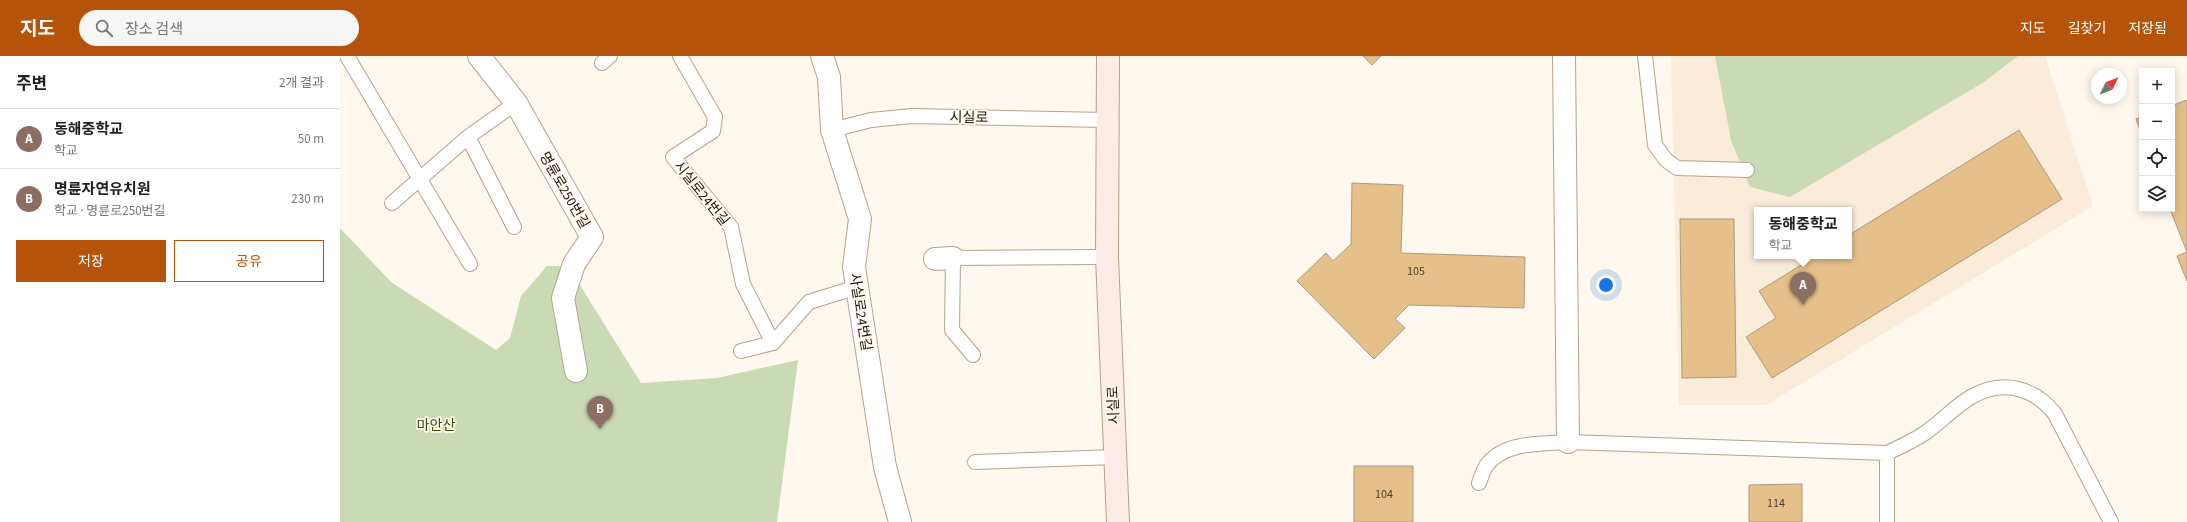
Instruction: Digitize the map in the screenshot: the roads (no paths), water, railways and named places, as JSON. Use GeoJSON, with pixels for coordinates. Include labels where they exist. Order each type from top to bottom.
{"type":"FeatureCollection","features":[{"type":"Feature","properties":{"kind":"main road","name":"시실로"},"geometry":{"type":"LineString","coordinates":[[1108,56],[1107,257],[1118,522]]}},
{"type":"Feature","properties":{"kind":"street","name":"사실로24번길"},"geometry":{"type":"LineString","coordinates":[[822,56],[829,77],[832,130],[860,219],[854,267],[856,287],[885,467],[900,522]]}},
{"type":"Feature","properties":{"kind":"street"},"geometry":{"type":"LineString","coordinates":[[1564,56],[1568,442]]}},
{"type":"Feature","properties":{"kind":"street","name":"명륜로250번길"},"geometry":{"type":"LineString","coordinates":[[486,59],[516,103],[592,237],[574,264],[563,298],[576,371]]}},
{"type":"Feature","properties":{"kind":"lane"},"geometry":{"type":"LineString","coordinates":[[347,56],[470,264]]}},
{"type":"Feature","properties":{"kind":"lane","name":"시실로24번길"},"geometry":{"type":"LineString","coordinates":[[680,56],[715,117],[713,131],[673,157],[731,227],[743,284],[772,343]]}},
{"type":"Feature","properties":{"kind":"lane"},"geometry":{"type":"LineString","coordinates":[[1645,56],[1655,145],[1666,160],[1678,168],[1747,170]]}},
{"type":"Feature","properties":{"kind":"lane"},"geometry":{"type":"LineString","coordinates":[[392,203],[468,137],[516,103]]}},
{"type":"Feature","properties":{"kind":"lane","name":"시실로"},"geometry":{"type":"LineString","coordinates":[[832,130],[871,120],[912,116],[1107,120]]}},
{"type":"Feature","properties":{"kind":"lane"},"geometry":{"type":"LineString","coordinates":[[468,137],[514,227]]}},
{"type":"Feature","properties":{"kind":"lane"},"geometry":{"type":"LineString","coordinates":[[973,355],[952,330],[944,259],[1107,257]]}},
{"type":"Feature","properties":{"kind":"lane"},"geometry":{"type":"LineString","coordinates":[[741,351],[772,343],[809,302],[856,287]]}},
{"type":"Feature","properties":{"kind":"lane"},"geometry":{"type":"LineString","coordinates":[[1479,483],[1486,466],[1500,453],[1518,446],[1568,442],[1887,453],[1925,433],[1961,404],[1983,392],[1999,388],[2029,392],[2048,405],[2055,414],[2111,522]]}},
{"type":"Feature","properties":{"kind":"lane"},"geometry":{"type":"LineString","coordinates":[[1887,453],[1887,522]]}},
{"type":"Feature","properties":{"kind":"lane"},"geometry":{"type":"LineString","coordinates":[[975,462],[1115,456]]}},
{"type":"Feature","properties":{"kind":"place","name":"동해중학교"},"geometry":{"type":"Point","coordinates":[1803,305]}},
{"type":"Feature","properties":{"kind":"place","name":"명륜자연유치원"},"geometry":{"type":"Point","coordinates":[600,429]}},
{"type":"Feature","properties":{"kind":"park label","name":"마안산"},"geometry":{"type":"Point","coordinates":[436,425]}}]}
